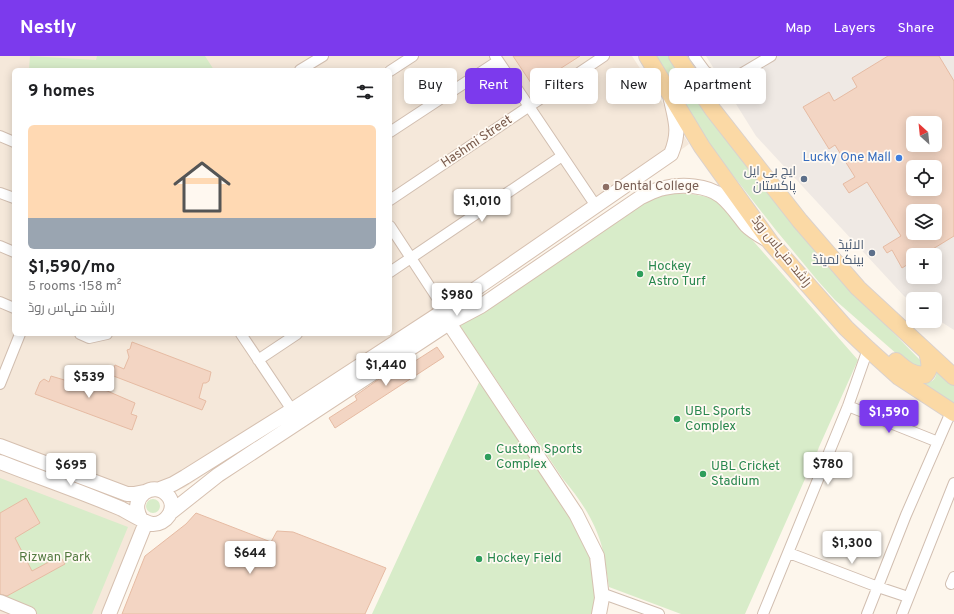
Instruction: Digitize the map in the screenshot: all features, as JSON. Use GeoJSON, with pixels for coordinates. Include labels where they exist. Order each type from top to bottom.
{"type":"FeatureCollection","features":[{"type":"Feature","properties":{"kind":"main road","name":"راشد منہاس روڈ"},"geometry":{"type":"LineString","coordinates":[[647,56],[669,92]]}},
{"type":"Feature","properties":{"kind":"main road"},"geometry":{"type":"LineString","coordinates":[[678,56],[713,110],[800,222],[858,288],[954,377]]}},
{"type":"Feature","properties":{"kind":"main road"},"geometry":{"type":"LineString","coordinates":[[0,462],[122,510],[152,524],[158,524],[218,475],[447,316],[596,206],[671,154],[676,142],[677,130],[672,104]]}},
{"type":"Feature","properties":{"kind":"main road","name":"راشد منہاس روڈ"},"geometry":{"type":"LineString","coordinates":[[676,104],[702,148],[771,243],[846,328],[899,377],[953,413]]}},
{"type":"Feature","properties":{"kind":"main road"},"geometry":{"type":"LineString","coordinates":[[0,446],[127,494],[160,489],[185,477],[447,316],[481,306],[641,197],[663,188],[680,186],[698,187],[721,196],[735,210],[747,226],[771,243]]}},
{"type":"Feature","properties":{"kind":"main road"},"geometry":{"type":"LineString","coordinates":[[833,313],[856,326],[907,370],[917,375],[924,375],[929,371],[930,366],[927,352]]}},
{"type":"Feature","properties":{"kind":"main road"},"geometry":{"type":"LineString","coordinates":[[447,316],[576,514],[597,556],[601,593],[599,614]]}},
{"type":"Feature","properties":{"kind":"main road"},"geometry":{"type":"LineString","coordinates":[[160,489],[169,497],[171,502],[170,513]]}},
{"type":"Feature","properties":{"kind":"main road"},"geometry":{"type":"LineString","coordinates":[[143,520],[138,514],[137,502],[144,492]]}},
{"type":"Feature","properties":{"kind":"main road"},"geometry":{"type":"LineString","coordinates":[[109,614],[143,520]]}},
{"type":"Feature","properties":{"kind":"main road"},"geometry":{"type":"LineString","coordinates":[[0,602],[29,614]]}},
{"type":"Feature","properties":{"kind":"street"},"geometry":{"type":"LineString","coordinates":[[302,68],[311,59],[322,56]]}},
{"type":"Feature","properties":{"kind":"street"},"geometry":{"type":"LineString","coordinates":[[392,70],[413,56]]}},
{"type":"Feature","properties":{"kind":"street","name":"Hashmi Street"},"geometry":{"type":"LineString","coordinates":[[392,199],[604,56]]}},
{"type":"Feature","properties":{"kind":"street"},"geometry":{"type":"LineString","coordinates":[[694,56],[705,71],[718,79],[725,81],[734,78],[771,56]]}},
{"type":"Feature","properties":{"kind":"street"},"geometry":{"type":"LineString","coordinates":[[392,131],[497,58],[596,206]]}},
{"type":"Feature","properties":{"kind":"street"},"geometry":{"type":"LineString","coordinates":[[0,136],[12,141]]}},
{"type":"Feature","properties":{"kind":"street"},"geometry":{"type":"LineString","coordinates":[[392,271],[562,156]]}},
{"type":"Feature","properties":{"kind":"street"},"geometry":{"type":"LineString","coordinates":[[0,192],[12,197]]}},
{"type":"Feature","properties":{"kind":"street"},"geometry":{"type":"LineString","coordinates":[[392,229],[447,316]]}},
{"type":"Feature","properties":{"kind":"street"},"geometry":{"type":"LineString","coordinates":[[0,246],[12,251]]}},
{"type":"Feature","properties":{"kind":"street"},"geometry":{"type":"LineString","coordinates":[[0,302],[12,307]]}},
{"type":"Feature","properties":{"kind":"street"},"geometry":{"type":"LineString","coordinates":[[0,384],[2,372],[19,336]]}},
{"type":"Feature","properties":{"kind":"street"},"geometry":{"type":"LineString","coordinates":[[84,336],[89,338],[98,336]]}},
{"type":"Feature","properties":{"kind":"street"},"geometry":{"type":"LineString","coordinates":[[242,336],[292,410]]}},
{"type":"Feature","properties":{"kind":"street"},"geometry":{"type":"LineString","coordinates":[[258,360],[294,336]]}},
{"type":"Feature","properties":{"kind":"street"},"geometry":{"type":"LineString","coordinates":[[763,614],[848,406],[868,349]]}},
{"type":"Feature","properties":{"kind":"street"},"geometry":{"type":"LineString","coordinates":[[848,406],[938,442]]}},
{"type":"Feature","properties":{"kind":"street"},"geometry":{"type":"LineString","coordinates":[[867,614],[906,515],[938,442],[953,413]]}},
{"type":"Feature","properties":{"kind":"street"},"geometry":{"type":"LineString","coordinates":[[902,614],[954,483]]}},
{"type":"Feature","properties":{"kind":"street"},"geometry":{"type":"LineString","coordinates":[[789,553],[908,597]]}},
{"type":"Feature","properties":{"kind":"street"},"geometry":{"type":"LineString","coordinates":[[601,593],[659,614]]}},
{"type":"Feature","properties":{"kind":"shaded area"},"geometry":{"type":"Polygon","coordinates":[[[0,56],[632,56],[640,68],[606,68],[606,104],[661,104],[661,101],[689,144],[575,228],[377,362],[184,488],[127,505],[137,531],[104,614],[0,614],[0,56]]]}},
{"type":"Feature","properties":{"kind":"shaded area"},"geometry":{"type":"Polygon","coordinates":[[[706,56],[954,56],[954,330],[942,322],[942,292],[906,292],[906,298],[756,136],[736,104],[766,104],[766,68],[714,68],[706,56]]]}},
{"type":"Feature","properties":{"kind":"green space"},"geometry":{"type":"Polygon","coordinates":[[[30,56],[96,60],[97,56],[205,56],[213,68],[29,68],[30,56]]]}},
{"type":"Feature","properties":{"kind":"green space"},"geometry":{"type":"Polygon","coordinates":[[[653,56],[670,56],[679,68],[669,68],[669,82],[653,56]]]}},
{"type":"Feature","properties":{"kind":"green space"},"geometry":{"type":"Polygon","coordinates":[[[682,104],[708,104],[867,306],[921,361],[923,367],[914,369],[835,300],[775,229],[700,133],[682,104]]]}},
{"type":"Feature","properties":{"kind":"green space","name":"UBL Sports Complex"},"geometry":{"type":"Polygon","coordinates":[[[668,193],[694,194],[718,201],[858,360],[819,447],[809,475],[809,470],[745,614],[681,614],[609,587],[602,547],[591,519],[460,326],[637,207],[656,197],[668,193]]]}},
{"type":"Feature","properties":{"kind":"green space"},"geometry":{"type":"Polygon","coordinates":[[[937,366],[954,385],[954,407],[915,382],[932,381],[936,376],[937,366]]]}},
{"type":"Feature","properties":{"kind":"green space","name":"Custom Sports Complex"},"geometry":{"type":"Polygon","coordinates":[[[481,378],[584,537],[598,581],[594,614],[372,614],[481,378]]]}},
{"type":"Feature","properties":{"kind":"green space","name":"Rizwan Park"},"geometry":{"type":"Polygon","coordinates":[[[0,478],[128,527],[92,614],[29,614],[0,602],[0,478]]]}},
{"type":"Feature","properties":{"kind":"green space"},"geometry":{"type":"Polygon","coordinates":[[[153,499],[158,501],[160,506],[158,511],[153,513],[148,511],[146,506],[148,501],[153,499]]]}},
{"type":"Feature","properties":{"kind":"building"},"geometry":{"type":"Polygon","coordinates":[[[513,56],[580,56],[561,68],[530,68],[530,82],[513,56]]]}},
{"type":"Feature","properties":{"kind":"building","name":"Lucky One Mall"},"geometry":{"type":"Polygon","coordinates":[[[888,56],[939,56],[954,81],[954,236],[934,248],[906,248],[906,265],[902,268],[892,250],[887,253],[883,247],[901,236],[867,182],[849,193],[843,184],[855,177],[835,145],[829,149],[803,107],[829,92],[834,101],[857,87],[852,78],[888,56]]]}},
{"type":"Feature","properties":{"kind":"building"},"geometry":{"type":"Polygon","coordinates":[[[132,342],[211,372],[209,381],[203,383],[199,398],[206,401],[202,410],[111,375],[115,365],[124,369],[129,357],[127,350],[130,349],[132,342]]]}},
{"type":"Feature","properties":{"kind":"building"},"geometry":{"type":"Polygon","coordinates":[[[437,347],[444,357],[335,428],[329,418],[357,400],[355,396],[382,377],[384,381],[437,347]]]}},
{"type":"Feature","properties":{"kind":"building"},"geometry":{"type":"Polygon","coordinates":[[[77,369],[92,374],[90,377],[100,380],[98,387],[135,403],[131,414],[137,416],[132,430],[35,394],[40,382],[44,379],[49,382],[51,376],[71,382],[77,369]]]}},
{"type":"Feature","properties":{"kind":"building"},"geometry":{"type":"Polygon","coordinates":[[[26,498],[40,523],[15,538],[32,571],[60,556],[65,564],[7,596],[0,594],[0,513],[26,498]]]}},
{"type":"Feature","properties":{"kind":"building"},"geometry":{"type":"Polygon","coordinates":[[[196,513],[271,542],[277,531],[293,532],[386,568],[365,614],[122,614],[145,556],[186,524],[196,513]]]}},
{"type":"Feature","properties":{"kind":"place","name":"Lucky One Mall"},"geometry":{"type":"Point","coordinates":[899,158]}},
{"type":"Feature","properties":{"kind":"place","name":"ایچ بی ایل پاکستان"},"geometry":{"type":"Point","coordinates":[804,179]}},
{"type":"Feature","properties":{"kind":"place","name":"Dental College"},"geometry":{"type":"Point","coordinates":[606,187]}},
{"type":"Feature","properties":{"kind":"place","name":"الائیڈ بینک لمیٹڈ"},"geometry":{"type":"Point","coordinates":[872,253]}},
{"type":"Feature","properties":{"kind":"place","name":"Hockey Astro Turf"},"geometry":{"type":"Point","coordinates":[640,274]}},
{"type":"Feature","properties":{"kind":"place","name":"UBL Sports Complex"},"geometry":{"type":"Point","coordinates":[677,419]}},
{"type":"Feature","properties":{"kind":"place","name":"Custom Sports Complex"},"geometry":{"type":"Point","coordinates":[488,457]}},
{"type":"Feature","properties":{"kind":"place","name":"UBL Cricket Stadium"},"geometry":{"type":"Point","coordinates":[703,474]}},
{"type":"Feature","properties":{"kind":"place","name":"Hockey Field"},"geometry":{"type":"Point","coordinates":[479,559]}}]}
